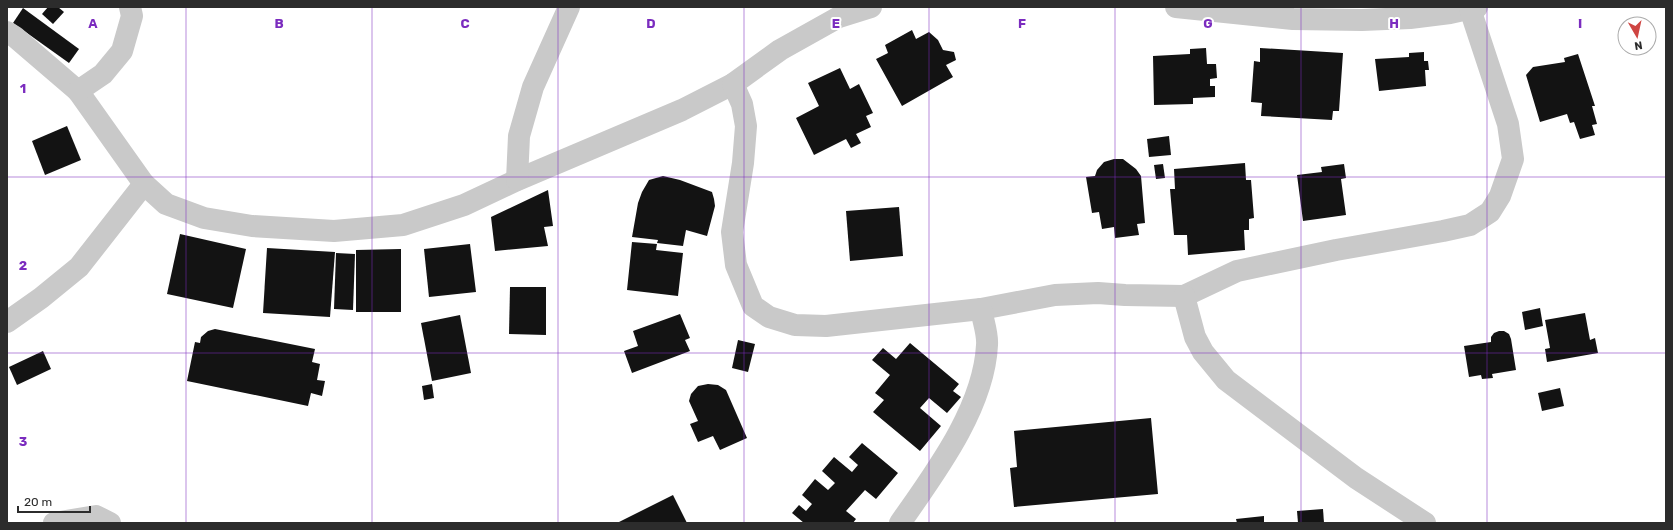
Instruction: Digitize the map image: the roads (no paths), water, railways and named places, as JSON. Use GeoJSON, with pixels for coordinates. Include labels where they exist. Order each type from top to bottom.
{"type":"FeatureCollection","features":[{"type":"Feature","properties":{"kind":"street"},"geometry":{"type":"LineString","coordinates":[[78,91],[103,74],[122,50],[132,16],[130,7]]}},
{"type":"Feature","properties":{"kind":"street"},"geometry":{"type":"LineString","coordinates":[[517,180],[518,136],[533,87],[569,7]]}},
{"type":"Feature","properties":{"kind":"street"},"geometry":{"type":"LineString","coordinates":[[7,32],[16,37],[78,91],[144,184],[166,204],[204,218],[252,226],[334,230],[403,225],[464,205],[517,180],[682,110],[733,84],[780,50],[826,24],[839,17],[871,7]]}},
{"type":"Feature","properties":{"kind":"street"},"geometry":{"type":"LineString","coordinates":[[733,84],[742,104],[746,126],[743,163],[732,232],[736,265],[753,306],[769,317],[795,325],[826,326],[981,309],[1055,295],[1098,293],[1184,296],[1236,271],[1336,250],[1470,225],[1490,212],[1500,196],[1513,159],[1508,124],[1474,8],[1410,18],[1362,20],[1293,19],[1176,7]]}},
{"type":"Feature","properties":{"kind":"street"},"geometry":{"type":"LineString","coordinates":[[7,322],[41,298],[78,267],[144,184]]}},
{"type":"Feature","properties":{"kind":"street"},"geometry":{"type":"LineString","coordinates":[[1184,296],[1195,337],[1203,352],[1226,380],[1356,478],[1425,523]]}},
{"type":"Feature","properties":{"kind":"street"},"geometry":{"type":"LineString","coordinates":[[900,523],[935,473],[971,409],[981,383],[988,343],[981,309]]}},
{"type":"Feature","properties":{"kind":"street"},"geometry":{"type":"LineString","coordinates":[[54,523],[96,516],[110,523]]}}]}
